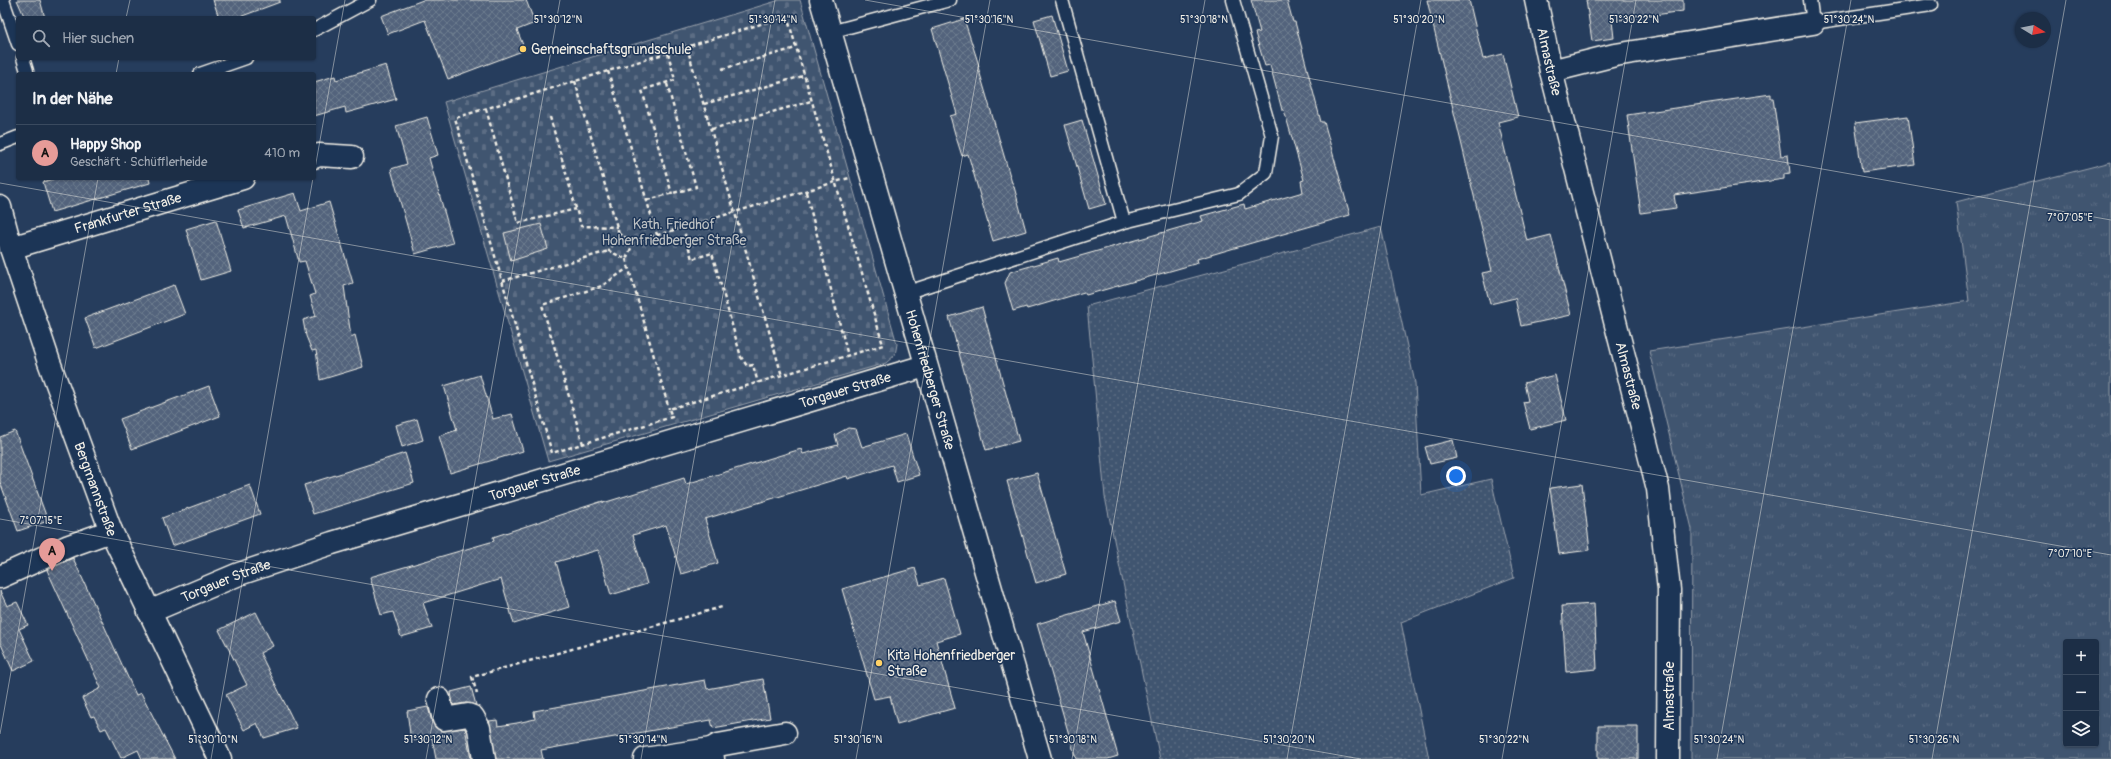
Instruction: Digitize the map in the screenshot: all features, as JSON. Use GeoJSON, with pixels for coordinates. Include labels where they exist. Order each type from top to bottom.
{"type":"FeatureCollection","features":[{"type":"Feature","properties":{"kind":"street","name":"Hohenfriedberger Straße"},"geometry":{"type":"LineString","coordinates":[[821,0],[925,366],[1040,759]]}},
{"type":"Feature","properties":{"kind":"street","name":"Almastraße"},"geometry":{"type":"LineString","coordinates":[[1536,0],[1551,71],[1658,489],[1669,590],[1668,759]]}},
{"type":"Feature","properties":{"kind":"street"},"geometry":{"type":"LineString","coordinates":[[1551,71],[1615,55],[1813,23]]}},
{"type":"Feature","properties":{"kind":"street"},"geometry":{"type":"LineString","coordinates":[[316,156],[319,155],[352,157]]}},
{"type":"Feature","properties":{"kind":"street","name":"Frankfurter Straße"},"geometry":{"type":"LineString","coordinates":[[11,248],[236,180]]}},
{"type":"Feature","properties":{"kind":"street","name":"Bergmannstraße"},"geometry":{"type":"LineString","coordinates":[[0,207],[11,248],[49,362],[110,531],[220,759]]}},
{"type":"Feature","properties":{"kind":"street","name":"Torgauer Straße"},"geometry":{"type":"LineString","coordinates":[[149,612],[239,574],[332,543],[925,366]]}},
{"type":"Feature","properties":{"kind":"street"},"geometry":{"type":"LineString","coordinates":[[0,578],[69,546],[110,531]]}},
{"type":"Feature","properties":{"kind":"street"},"geometry":{"type":"LineString","coordinates":[[439,699],[444,719],[468,715],[473,717],[480,728],[484,759]]}},
{"type":"Feature","properties":{"kind":"street"},"geometry":{"type":"LineString","coordinates":[[646,759],[712,754],[718,745],[785,733]]}},
{"type":"Feature","properties":{"kind":"lane"},"geometry":{"type":"LineString","coordinates":[[3,0],[16,38]]}},
{"type":"Feature","properties":{"kind":"lane"},"geometry":{"type":"LineString","coordinates":[[316,29],[370,0]]}},
{"type":"Feature","properties":{"kind":"lane"},"geometry":{"type":"LineString","coordinates":[[830,32],[911,5],[950,0]]}},
{"type":"Feature","properties":{"kind":"lane"},"geometry":{"type":"LineString","coordinates":[[1062,0],[1124,222]]}},
{"type":"Feature","properties":{"kind":"lane"},"geometry":{"type":"LineString","coordinates":[[905,293],[1124,222],[1240,194],[1266,173],[1272,136],[1233,0]]}},
{"type":"Feature","properties":{"kind":"lane"},"geometry":{"type":"LineString","coordinates":[[1810,0],[1813,23],[1931,5]]}},
{"type":"Feature","properties":{"kind":"lane"},"geometry":{"type":"LineString","coordinates":[[24,60],[27,71]]}},
{"type":"Feature","properties":{"kind":"lane"},"geometry":{"type":"LineString","coordinates":[[206,72],[240,60]]}},
{"type":"Feature","properties":{"kind":"lane"},"geometry":{"type":"LineString","coordinates":[[0,144],[16,138]]}},
{"type":"Feature","properties":{"kind":"path"},"geometry":{"type":"LineString","coordinates":[[634,242],[626,260],[669,409],[672,417],[552,453],[455,118],[787,16],[803,76],[883,345],[669,409]]}},
{"type":"Feature","properties":{"kind":"path"},"geometry":{"type":"LineString","coordinates":[[687,47],[712,129],[782,376]]}},
{"type":"Feature","properties":{"kind":"path"},"geometry":{"type":"LineString","coordinates":[[722,69],[796,48]]}},
{"type":"Feature","properties":{"kind":"path"},"geometry":{"type":"LineString","coordinates":[[668,53],[675,80],[667,84],[642,90],[672,194]]}},
{"type":"Feature","properties":{"kind":"path"},"geometry":{"type":"LineString","coordinates":[[608,71],[657,235]]}},
{"type":"Feature","properties":{"kind":"path"},"geometry":{"type":"LineString","coordinates":[[704,104],[803,76]]}},
{"type":"Feature","properties":{"kind":"path"},"geometry":{"type":"LineString","coordinates":[[575,81],[617,227],[618,234],[609,251]]}},
{"type":"Feature","properties":{"kind":"path"},"geometry":{"type":"LineString","coordinates":[[647,200],[696,187],[667,84]]}},
{"type":"Feature","properties":{"kind":"path"},"geometry":{"type":"LineString","coordinates":[[712,129],[811,101]]}},
{"type":"Feature","properties":{"kind":"path"},"geometry":{"type":"LineString","coordinates":[[486,108],[518,223],[576,209]]}},
{"type":"Feature","properties":{"kind":"path"},"geometry":{"type":"LineString","coordinates":[[550,117],[581,226],[617,227]]}},
{"type":"Feature","properties":{"kind":"path"},"geometry":{"type":"LineString","coordinates":[[618,234],[634,242],[829,185]]}},
{"type":"Feature","properties":{"kind":"path"},"geometry":{"type":"LineString","coordinates":[[806,192],[848,356]]}},
{"type":"Feature","properties":{"kind":"path"},"geometry":{"type":"LineString","coordinates":[[683,227],[692,259],[712,253],[741,357],[747,366],[753,365],[758,383]]}},
{"type":"Feature","properties":{"kind":"path"},"geometry":{"type":"LineString","coordinates":[[502,281],[609,251],[626,260]]}},
{"type":"Feature","properties":{"kind":"path"},"geometry":{"type":"LineString","coordinates":[[583,444],[542,305],[602,286],[628,268]]}},
{"type":"Feature","properties":{"kind":"path"},"geometry":{"type":"LineString","coordinates":[[473,717],[480,704],[472,677],[722,607]]}},
{"type":"Feature","properties":{"kind":"green space","name":"Kath. Friedhof Hohenfriedberger Straße"},"geometry":{"type":"Polygon","coordinates":[[[780,0],[800,0],[897,344],[895,355],[886,363],[548,461],[444,102],[780,0]]]}},
{"type":"Feature","properties":{"kind":"green space"},"geometry":{"type":"Polygon","coordinates":[[[2111,162],[2111,759],[1691,759],[1692,529],[1649,351],[1969,301],[1956,202],[2111,162]]]}},
{"type":"Feature","properties":{"kind":"green space"},"geometry":{"type":"Polygon","coordinates":[[[1381,227],[1415,383],[1421,495],[1491,479],[1514,578],[1401,622],[1429,759],[1160,759],[1105,497],[1087,306],[1381,227]]]}},
{"type":"Feature","properties":{"kind":"building"},"geometry":{"type":"Polygon","coordinates":[[[17,0],[40,0],[44,16],[24,16],[17,0]]]}},
{"type":"Feature","properties":{"kind":"building"},"geometry":{"type":"Polygon","coordinates":[[[213,0],[280,0],[280,2],[242,16],[218,16],[213,0]]]}},
{"type":"Feature","properties":{"kind":"building"},"geometry":{"type":"Polygon","coordinates":[[[423,0],[526,0],[535,23],[517,30],[525,50],[448,79],[425,20],[388,34],[381,16],[423,0]]]}},
{"type":"Feature","properties":{"kind":"building"},"geometry":{"type":"Polygon","coordinates":[[[1251,0],[1287,0],[1293,22],[1295,22],[1321,122],[1324,122],[1350,215],[1197,259],[1198,263],[1086,295],[1084,292],[1027,309],[1026,307],[1013,311],[1005,283],[1010,272],[1058,258],[1059,262],[1203,221],[1201,216],[1244,204],[1245,209],[1303,192],[1301,181],[1304,180],[1284,110],[1282,110],[1270,65],[1265,66],[1255,33],[1260,32],[1251,0]]]}},
{"type":"Feature","properties":{"kind":"building"},"geometry":{"type":"Polygon","coordinates":[[[1427,0],[1469,0],[1483,59],[1503,54],[1518,117],[1498,122],[1527,241],[1551,235],[1571,315],[1521,326],[1515,298],[1490,304],[1482,273],[1492,271],[1427,0]]]}},
{"type":"Feature","properties":{"kind":"building"},"geometry":{"type":"Polygon","coordinates":[[[1586,0],[1683,0],[1683,11],[1612,21],[1614,38],[1592,41],[1586,0]]]}},
{"type":"Feature","properties":{"kind":"building"},"geometry":{"type":"Polygon","coordinates":[[[1052,15],[1068,71],[1050,76],[1034,20],[1052,15]]]}},
{"type":"Feature","properties":{"kind":"building"},"geometry":{"type":"Polygon","coordinates":[[[964,19],[979,66],[978,67],[1026,231],[993,241],[968,154],[962,156],[955,134],[950,116],[957,114],[932,29],[964,19]]]}},
{"type":"Feature","properties":{"kind":"building"},"geometry":{"type":"Polygon","coordinates":[[[386,65],[396,99],[346,113],[345,107],[316,115],[316,81],[335,76],[336,80],[386,65]]]}},
{"type":"Feature","properties":{"kind":"building"},"geometry":{"type":"Polygon","coordinates":[[[1771,94],[1771,98],[1773,98],[1781,156],[1788,155],[1790,173],[1784,174],[1784,179],[1674,195],[1676,208],[1641,213],[1627,115],[1771,94]]]}},
{"type":"Feature","properties":{"kind":"building"},"geometry":{"type":"Polygon","coordinates":[[[1908,116],[1915,165],[1862,172],[1855,123],[1908,116]]]}},
{"type":"Feature","properties":{"kind":"building"},"geometry":{"type":"Polygon","coordinates":[[[427,117],[438,155],[429,158],[453,243],[415,254],[391,169],[407,164],[396,126],[427,117]]]}},
{"type":"Feature","properties":{"kind":"building"},"geometry":{"type":"Polygon","coordinates":[[[1082,120],[1106,204],[1089,209],[1065,125],[1082,120]]]}},
{"type":"Feature","properties":{"kind":"building"},"geometry":{"type":"Polygon","coordinates":[[[50,180],[149,180],[150,183],[52,212],[43,182],[50,180]]]}},
{"type":"Feature","properties":{"kind":"building"},"geometry":{"type":"Polygon","coordinates":[[[295,193],[301,211],[329,202],[353,283],[344,286],[351,337],[355,335],[363,367],[320,380],[316,350],[312,351],[306,336],[303,320],[316,316],[310,296],[315,294],[305,261],[299,262],[286,216],[244,228],[238,210],[295,193]]]}},
{"type":"Feature","properties":{"kind":"building"},"geometry":{"type":"Polygon","coordinates":[[[216,220],[231,271],[201,280],[186,229],[216,220]]]}},
{"type":"Feature","properties":{"kind":"building"},"geometry":{"type":"Polygon","coordinates":[[[541,224],[548,249],[511,261],[504,233],[541,224]]]}},
{"type":"Feature","properties":{"kind":"building"},"geometry":{"type":"Polygon","coordinates":[[[174,285],[185,314],[96,348],[85,318],[174,285]]]}},
{"type":"Feature","properties":{"kind":"building"},"geometry":{"type":"Polygon","coordinates":[[[982,307],[1019,441],[986,450],[949,317],[982,307]]]}},
{"type":"Feature","properties":{"kind":"building"},"geometry":{"type":"Polygon","coordinates":[[[480,375],[493,419],[512,414],[523,451],[450,473],[439,436],[457,430],[444,386],[480,375]]]}},
{"type":"Feature","properties":{"kind":"building"},"geometry":{"type":"Polygon","coordinates":[[[1555,375],[1566,420],[1530,429],[1523,402],[1528,401],[1524,383],[1555,375]]]}},
{"type":"Feature","properties":{"kind":"building"},"geometry":{"type":"Polygon","coordinates":[[[209,386],[220,416],[132,449],[120,419],[209,386]]]}},
{"type":"Feature","properties":{"kind":"building"},"geometry":{"type":"Polygon","coordinates":[[[417,419],[423,440],[402,447],[396,425],[417,419]]]}},
{"type":"Feature","properties":{"kind":"building"},"geometry":{"type":"Polygon","coordinates":[[[848,428],[856,429],[862,447],[906,434],[919,475],[897,482],[892,465],[848,479],[847,476],[705,519],[718,563],[681,574],[666,525],[633,535],[647,584],[611,595],[598,550],[556,562],[569,607],[514,624],[501,579],[423,603],[432,628],[401,637],[393,612],[381,615],[370,577],[494,541],[493,537],[603,501],[603,503],[684,478],[686,484],[801,449],[803,454],[838,445],[835,435],[848,428]]]}},
{"type":"Feature","properties":{"kind":"building"},"geometry":{"type":"Polygon","coordinates":[[[15,431],[48,521],[18,531],[0,482],[0,437],[15,431]]]}},
{"type":"Feature","properties":{"kind":"building"},"geometry":{"type":"Polygon","coordinates":[[[1453,440],[1457,458],[1430,464],[1425,447],[1453,440]]]}},
{"type":"Feature","properties":{"kind":"building"},"geometry":{"type":"Polygon","coordinates":[[[405,453],[414,483],[313,514],[304,485],[405,453]]]}},
{"type":"Feature","properties":{"kind":"building"},"geometry":{"type":"Polygon","coordinates":[[[1037,473],[1066,574],[1036,583],[1007,481],[1037,473]]]}},
{"type":"Feature","properties":{"kind":"building"},"geometry":{"type":"Polygon","coordinates":[[[1582,484],[1590,550],[1559,554],[1550,488],[1582,484]]]}},
{"type":"Feature","properties":{"kind":"building"},"geometry":{"type":"Polygon","coordinates":[[[250,485],[260,514],[172,546],[162,518],[250,485]]]}},
{"type":"Feature","properties":{"kind":"building"},"geometry":{"type":"Polygon","coordinates":[[[73,558],[136,695],[141,693],[175,759],[142,759],[138,750],[121,758],[106,728],[101,730],[94,716],[91,717],[82,698],[101,688],[47,570],[73,558]]]}},
{"type":"Feature","properties":{"kind":"building"},"geometry":{"type":"Polygon","coordinates":[[[915,568],[920,585],[944,578],[960,634],[936,641],[955,708],[897,724],[890,696],[874,699],[842,589],[915,568]]]}},
{"type":"Feature","properties":{"kind":"building"},"geometry":{"type":"Polygon","coordinates":[[[0,591],[7,606],[17,602],[28,625],[19,629],[34,661],[13,671],[0,642],[0,591]]]}},
{"type":"Feature","properties":{"kind":"building"},"geometry":{"type":"Polygon","coordinates":[[[1115,601],[1121,621],[1083,632],[1118,756],[1108,759],[1076,759],[1037,624],[1115,601]]]}},
{"type":"Feature","properties":{"kind":"building"},"geometry":{"type":"Polygon","coordinates":[[[1594,604],[1597,669],[1566,672],[1562,606],[1594,604]]]}},
{"type":"Feature","properties":{"kind":"building"},"geometry":{"type":"Polygon","coordinates":[[[256,612],[273,646],[260,653],[297,728],[264,738],[257,723],[244,730],[226,695],[247,685],[219,630],[256,612]]]}},
{"type":"Feature","properties":{"kind":"building"},"geometry":{"type":"Polygon","coordinates":[[[763,679],[770,718],[713,728],[711,720],[541,750],[543,759],[496,759],[489,721],[497,720],[498,726],[517,723],[535,719],[534,711],[705,680],[707,689],[763,679]]]}},
{"type":"Feature","properties":{"kind":"building"},"geometry":{"type":"Polygon","coordinates":[[[471,687],[476,705],[466,703],[453,705],[451,692],[471,687]]]}},
{"type":"Feature","properties":{"kind":"building"},"geometry":{"type":"Polygon","coordinates":[[[428,707],[432,722],[440,731],[465,728],[471,759],[436,759],[432,738],[411,741],[407,711],[428,707]]]}},
{"type":"Feature","properties":{"kind":"building"},"geometry":{"type":"Polygon","coordinates":[[[1598,726],[1638,726],[1638,759],[1598,759],[1598,726]]]}},
{"type":"Feature","properties":{"kind":"place","name":"Gemeinschaftsgrundschule"},"geometry":{"type":"Point","coordinates":[523,49]}},
{"type":"Feature","properties":{"kind":"place","name":"Happy Shop"},"geometry":{"type":"Point","coordinates":[52,571]}},
{"type":"Feature","properties":{"kind":"place","name":"Kita Hohenfriedberger Straße"},"geometry":{"type":"Point","coordinates":[879,663]}}]}
